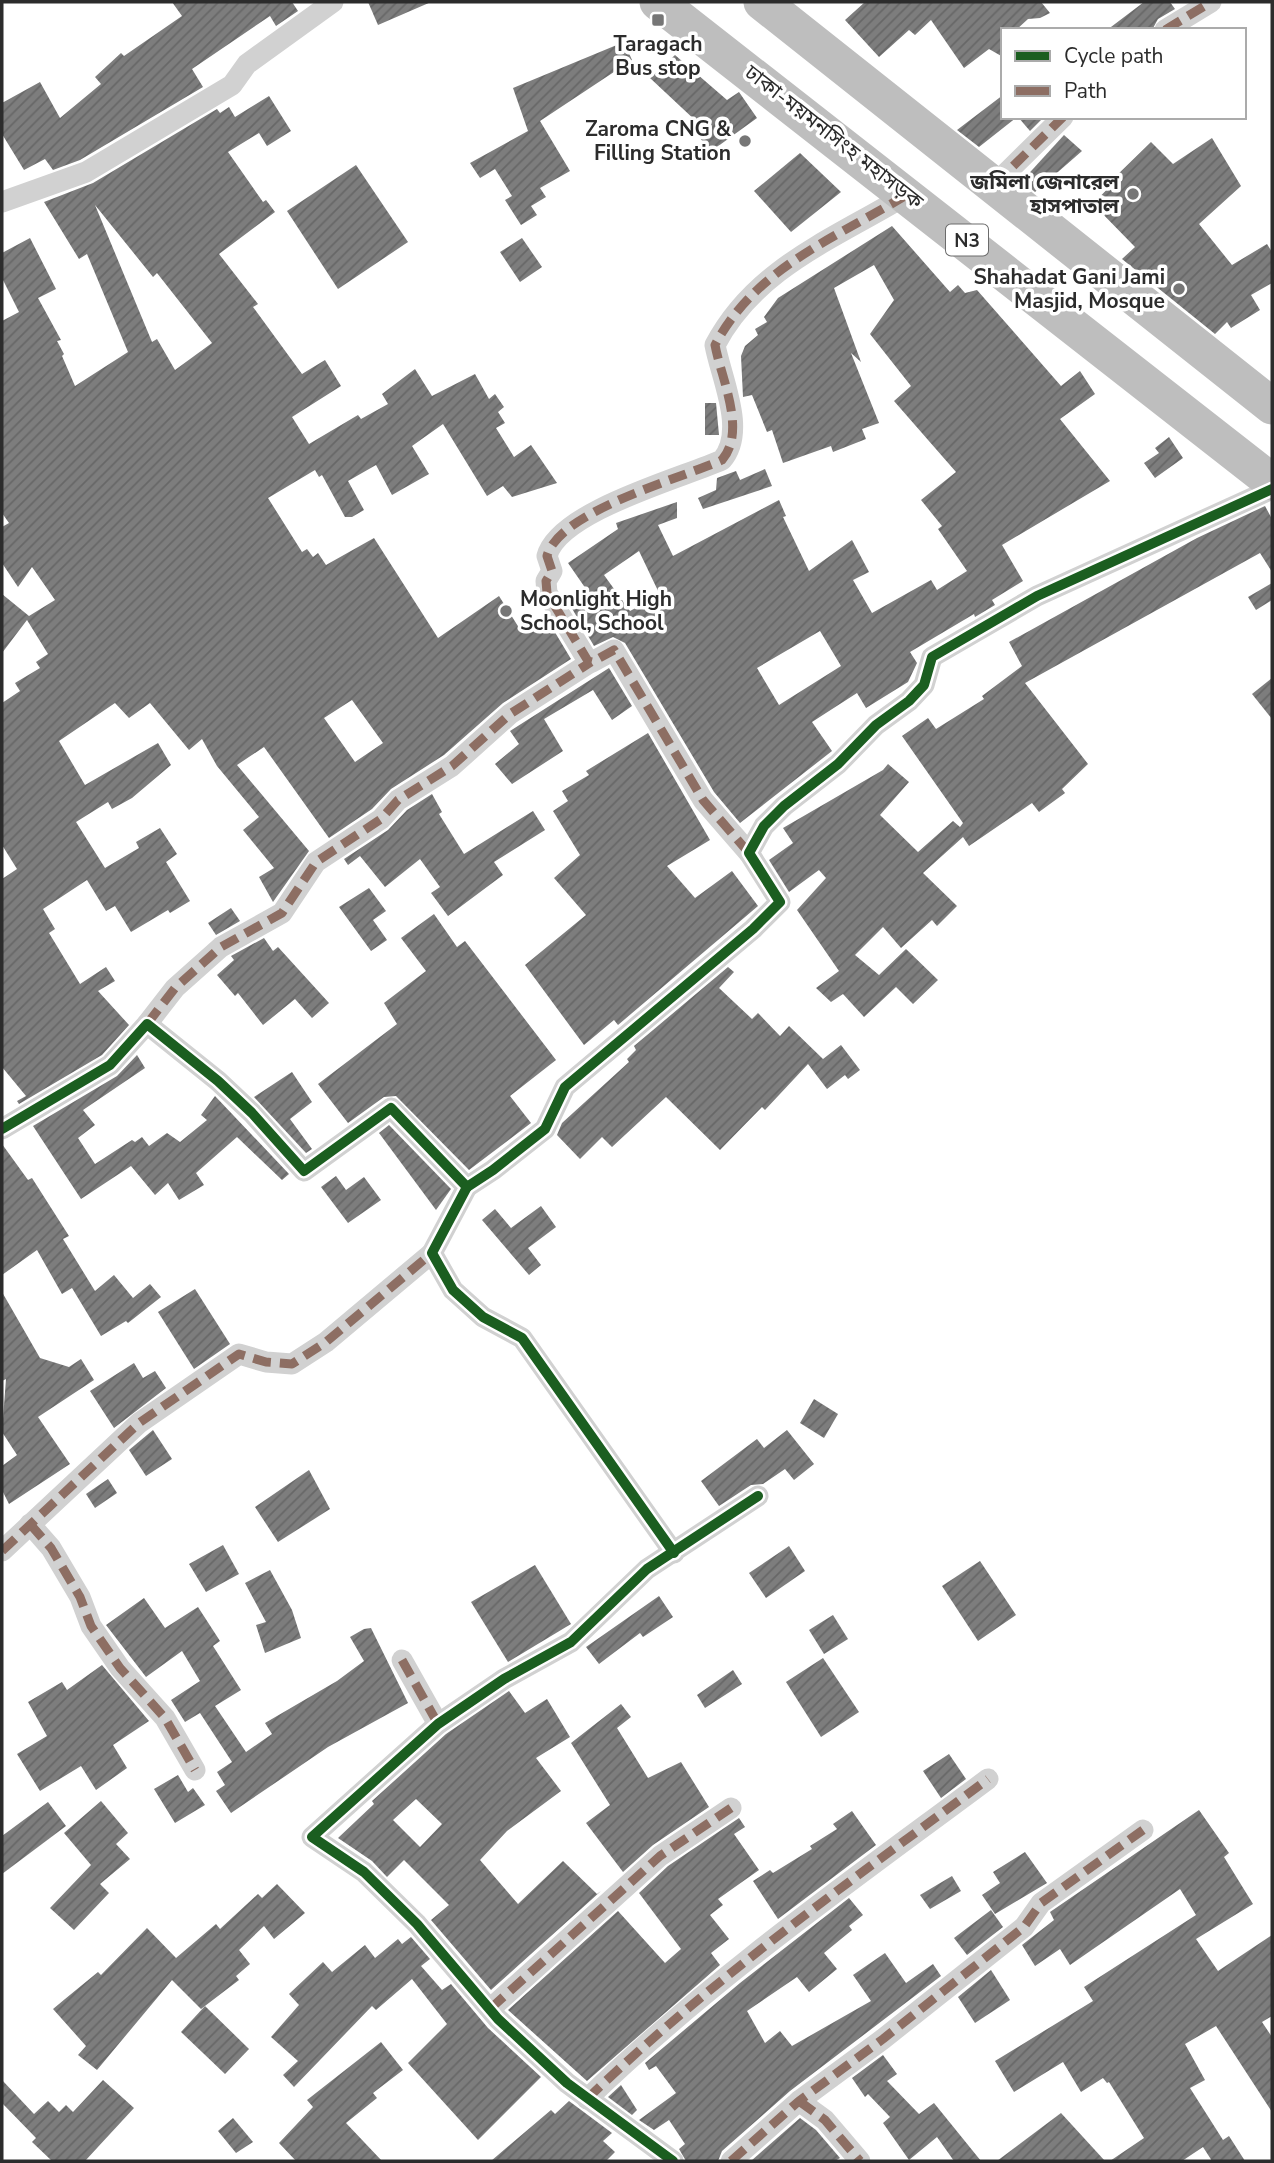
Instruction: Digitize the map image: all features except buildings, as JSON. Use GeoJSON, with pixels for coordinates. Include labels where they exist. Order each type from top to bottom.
{"type":"FeatureCollection","features":[{"type":"Feature","properties":{"kind":"highway","name":"ঢাকা-ময়মনসিংহ মহাসড়ক"},"geometry":{"type":"LineString","coordinates":[[658,2],[908,194],[1272,482]]}},
{"type":"Feature","properties":{"kind":"highway"},"geometry":{"type":"LineString","coordinates":[[762,2],[1272,406]]}},
{"type":"Feature","properties":{"kind":"street"},"geometry":{"type":"LineString","coordinates":[[2,202],[86,172],[232,85],[247,64],[332,2]]}},
{"type":"Feature","properties":{"kind":"street"},"geometry":{"type":"LineString","coordinates":[[1168,28],[1211,2]]}},
{"type":"Feature","properties":{"kind":"street"},"geometry":{"type":"LineString","coordinates":[[994,185],[1061,119]]}},
{"type":"Feature","properties":{"kind":"street"},"geometry":{"type":"LineString","coordinates":[[591,662],[587,662],[547,593],[546,582],[552,571],[547,555],[550,547],[581,520],[611,503],[722,460],[731,450],[732,414],[715,345],[740,305],[767,278],[797,256],[908,194]]}},
{"type":"Feature","properties":{"kind":"street"},"geometry":{"type":"LineString","coordinates":[[749,853],[764,825],[838,764],[876,724],[909,701],[924,685],[932,657],[939,652],[1037,596],[1272,489]]}},
{"type":"Feature","properties":{"kind":"street"},"geometry":{"type":"LineString","coordinates":[[2,1129],[110,1065],[175,988],[221,947],[282,913],[316,862],[381,819],[398,800],[452,766],[510,714],[614,650],[703,800],[749,853],[780,902],[753,929],[565,1087],[545,1129],[493,1170],[467,1186],[432,1253],[326,1342],[292,1364],[266,1362],[239,1354],[139,1423],[2,1551]]}},
{"type":"Feature","properties":{"kind":"street"},"geometry":{"type":"LineString","coordinates":[[147,1024],[226,1089],[304,1171],[391,1108],[467,1186]]}},
{"type":"Feature","properties":{"kind":"street"},"geometry":{"type":"LineString","coordinates":[[432,1253],[453,1290],[483,1317],[522,1338],[674,1553]]}},
{"type":"Feature","properties":{"kind":"street"},"geometry":{"type":"LineString","coordinates":[[673,2161],[587,2099],[490,2009],[417,1924],[364,1872],[312,1837],[438,1724],[504,1679],[571,1642],[648,1569],[758,1496]]}},
{"type":"Feature","properties":{"kind":"street"},"geometry":{"type":"LineString","coordinates":[[30,1524],[51,1548],[74,1587],[91,1626],[120,1668],[165,1718],[195,1770]]}},
{"type":"Feature","properties":{"kind":"street"},"geometry":{"type":"LineString","coordinates":[[402,1660],[438,1724]]}},
{"type":"Feature","properties":{"kind":"street"},"geometry":{"type":"LineString","coordinates":[[587,2099],[634,2054],[716,1984],[988,1779]]}},
{"type":"Feature","properties":{"kind":"street"},"geometry":{"type":"LineString","coordinates":[[490,2009],[660,1856],[731,1808]]}},
{"type":"Feature","properties":{"kind":"street"},"geometry":{"type":"LineString","coordinates":[[731,2161],[799,2101],[883,2039],[1024,1927],[1041,1903],[1143,1830]]}},
{"type":"Feature","properties":{"kind":"street"},"geometry":{"type":"LineString","coordinates":[[799,2101],[825,2120],[860,2161]]}},
{"type":"Feature","properties":{"kind":"marked path"},"geometry":{"type":"LineString","coordinates":[[1168,28],[1211,2]]}},
{"type":"Feature","properties":{"kind":"marked path"},"geometry":{"type":"LineString","coordinates":[[994,185],[1061,119]]}},
{"type":"Feature","properties":{"kind":"marked path"},"geometry":{"type":"LineString","coordinates":[[749,853],[703,800],[614,650],[592,662],[588,661],[547,593],[546,581],[552,571],[547,556],[556,540],[597,511],[652,486],[722,460],[729,448],[732,420],[715,345],[732,318],[752,295],[800,257],[908,194]]}},
{"type":"Feature","properties":{"kind":"marked path"},"geometry":{"type":"LineString","coordinates":[[147,1024],[175,988],[221,947],[282,913],[316,862],[381,819],[398,800],[452,766],[510,714],[591,662]]}},
{"type":"Feature","properties":{"kind":"marked path"},"geometry":{"type":"LineString","coordinates":[[2,1551],[139,1423],[239,1354],[266,1362],[292,1364],[326,1342],[432,1253]]}},
{"type":"Feature","properties":{"kind":"marked path"},"geometry":{"type":"LineString","coordinates":[[30,1524],[51,1548],[80,1597],[91,1626],[120,1668],[165,1718],[195,1770]]}},
{"type":"Feature","properties":{"kind":"marked path"},"geometry":{"type":"LineString","coordinates":[[402,1660],[438,1724]]}},
{"type":"Feature","properties":{"kind":"marked path"},"geometry":{"type":"LineString","coordinates":[[587,2099],[634,2055],[732,1972],[988,1779]]}},
{"type":"Feature","properties":{"kind":"marked path"},"geometry":{"type":"LineString","coordinates":[[490,2009],[660,1856],[731,1808]]}},
{"type":"Feature","properties":{"kind":"marked path"},"geometry":{"type":"LineString","coordinates":[[731,2161],[799,2101],[883,2039],[1024,1927],[1041,1903],[1143,1830]]}},
{"type":"Feature","properties":{"kind":"marked path"},"geometry":{"type":"LineString","coordinates":[[799,2101],[825,2120],[860,2161]]}},
{"type":"Feature","properties":{"kind":"cycle path"},"geometry":{"type":"LineString","coordinates":[[467,1187],[545,1129],[565,1087],[753,929],[780,902],[749,853],[764,826],[784,806],[838,764],[876,725],[909,701],[924,685],[932,657],[1037,596],[1272,489]]}},
{"type":"Feature","properties":{"kind":"cycle path"},"geometry":{"type":"LineString","coordinates":[[2,1129],[110,1065],[147,1024],[218,1081],[252,1113],[304,1171],[391,1108],[467,1187],[432,1253],[453,1290],[483,1317],[522,1338],[674,1553]]}},
{"type":"Feature","properties":{"kind":"cycle path"},"geometry":{"type":"LineString","coordinates":[[673,2161],[567,2083],[498,2019],[417,1924],[364,1872],[312,1837],[438,1724],[504,1679],[571,1642],[647,1569],[758,1496]]}},
{"type":"Feature","properties":{"kind":"place","name":"Taragach Bus stop"},"geometry":{"type":"Point","coordinates":[658,20]}},
{"type":"Feature","properties":{"kind":"place","name":"Zaroma CNG & Filling Station"},"geometry":{"type":"Point","coordinates":[745,141]}},
{"type":"Feature","properties":{"kind":"place","name":"জমিলা জেনারেল হাসপাতাল"},"geometry":{"type":"Point","coordinates":[1133,194]}},
{"type":"Feature","properties":{"kind":"place","name":"Shahadat Gani Jami Masjid, Mosque"},"geometry":{"type":"Point","coordinates":[1179,289]}},
{"type":"Feature","properties":{"kind":"place","name":"Moonlight High School, School"},"geometry":{"type":"Point","coordinates":[506,611]}}]}
